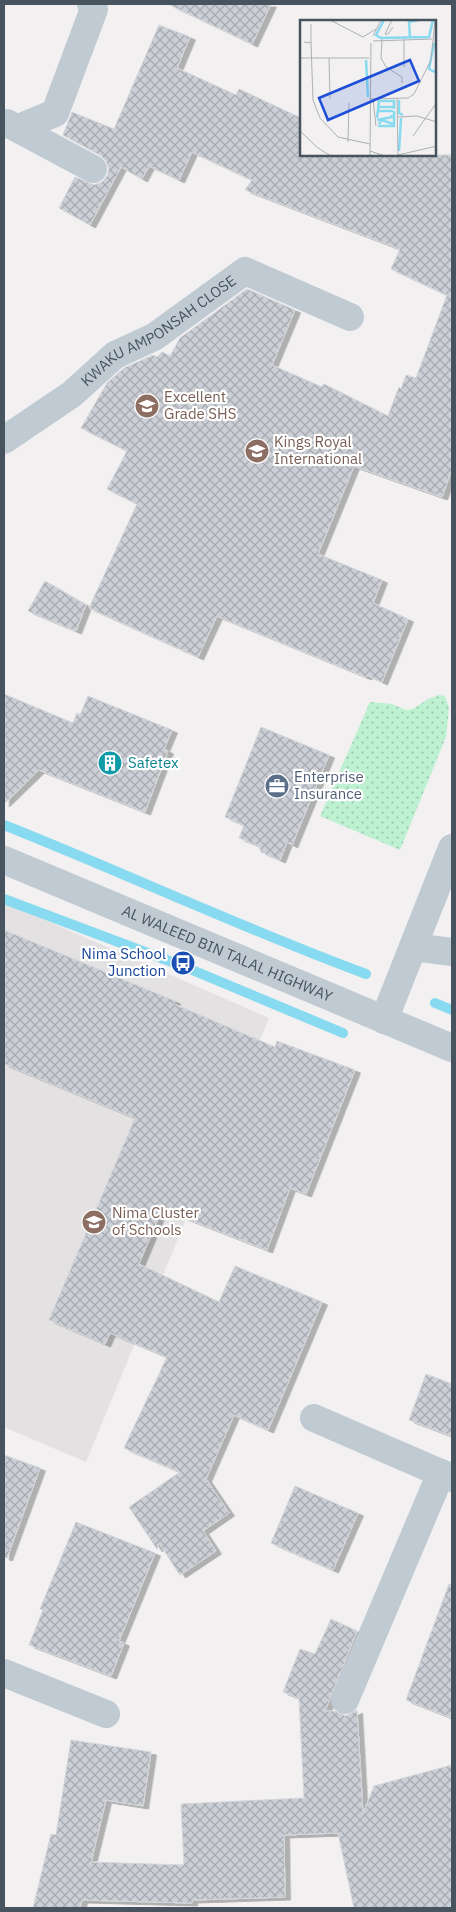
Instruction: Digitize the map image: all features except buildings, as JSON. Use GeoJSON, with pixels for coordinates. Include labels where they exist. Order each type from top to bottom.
{"type":"FeatureCollection","features":[{"type":"Feature","properties":{"kind":"street"},"geometry":{"type":"LineString","coordinates":[[12,125],[54,113],[94,9],[91,4]]}},
{"type":"Feature","properties":{"kind":"street"},"geometry":{"type":"LineString","coordinates":[[12,125],[93,168]]}},
{"type":"Feature","properties":{"kind":"street","name":"KWAKU AMPONSAH CLOSE"},"geometry":{"type":"LineString","coordinates":[[4,440],[72,394],[115,355],[154,337],[245,271],[350,317]]}},
{"type":"Feature","properties":{"kind":"street"},"geometry":{"type":"LineString","coordinates":[[384,1020],[452,848]]}},
{"type":"Feature","properties":{"kind":"street","name":"AL WALEED BIN TALAL HIGHWAY"},"geometry":{"type":"LineString","coordinates":[[4,860],[452,1048]]}},
{"type":"Feature","properties":{"kind":"street"},"geometry":{"type":"LineString","coordinates":[[413,947],[452,952]]}},
{"type":"Feature","properties":{"kind":"street"},"geometry":{"type":"LineString","coordinates":[[314,1418],[447,1475],[345,1700]]}},
{"type":"Feature","properties":{"kind":"street"},"geometry":{"type":"LineString","coordinates":[[4,1673],[106,1714]]}},
{"type":"Feature","properties":{"kind":"shaded area","name":"Nima Cluster of Schools"},"geometry":{"type":"Polygon","coordinates":[[[4,902],[269,1018],[86,1462],[4,1427],[4,902]]]}},
{"type":"Feature","properties":{"kind":"green space"},"geometry":{"type":"Polygon","coordinates":[[[439,695],[445,696],[449,708],[446,737],[400,850],[320,816],[370,702],[392,704],[406,710],[413,709],[428,699],[439,695]]]}},
{"type":"Feature","properties":{"kind":"waterway"},"geometry":{"type":"LineString","coordinates":[[4,825],[320,957],[366,974]]}},
{"type":"Feature","properties":{"kind":"waterway"},"geometry":{"type":"LineString","coordinates":[[4,899],[185,967],[343,1033]]}},
{"type":"Feature","properties":{"kind":"waterway"},"geometry":{"type":"LineString","coordinates":[[435,1003],[452,1010]]}},
{"type":"Feature","properties":{"kind":"place","name":"Excellent Grade SHS"},"geometry":{"type":"Point","coordinates":[147,406]}},
{"type":"Feature","properties":{"kind":"place","name":"Kings Royal International"},"geometry":{"type":"Point","coordinates":[257,451]}},
{"type":"Feature","properties":{"kind":"place","name":"Safetex"},"geometry":{"type":"Point","coordinates":[110,763]}},
{"type":"Feature","properties":{"kind":"place","name":"Enterprise Insurance"},"geometry":{"type":"Point","coordinates":[277,786]}},
{"type":"Feature","properties":{"kind":"place","name":"Nima School Junction"},"geometry":{"type":"Point","coordinates":[183,963]}},
{"type":"Feature","properties":{"kind":"place","name":"Nima Cluster of Schools"},"geometry":{"type":"Point","coordinates":[94,1222]}}]}
